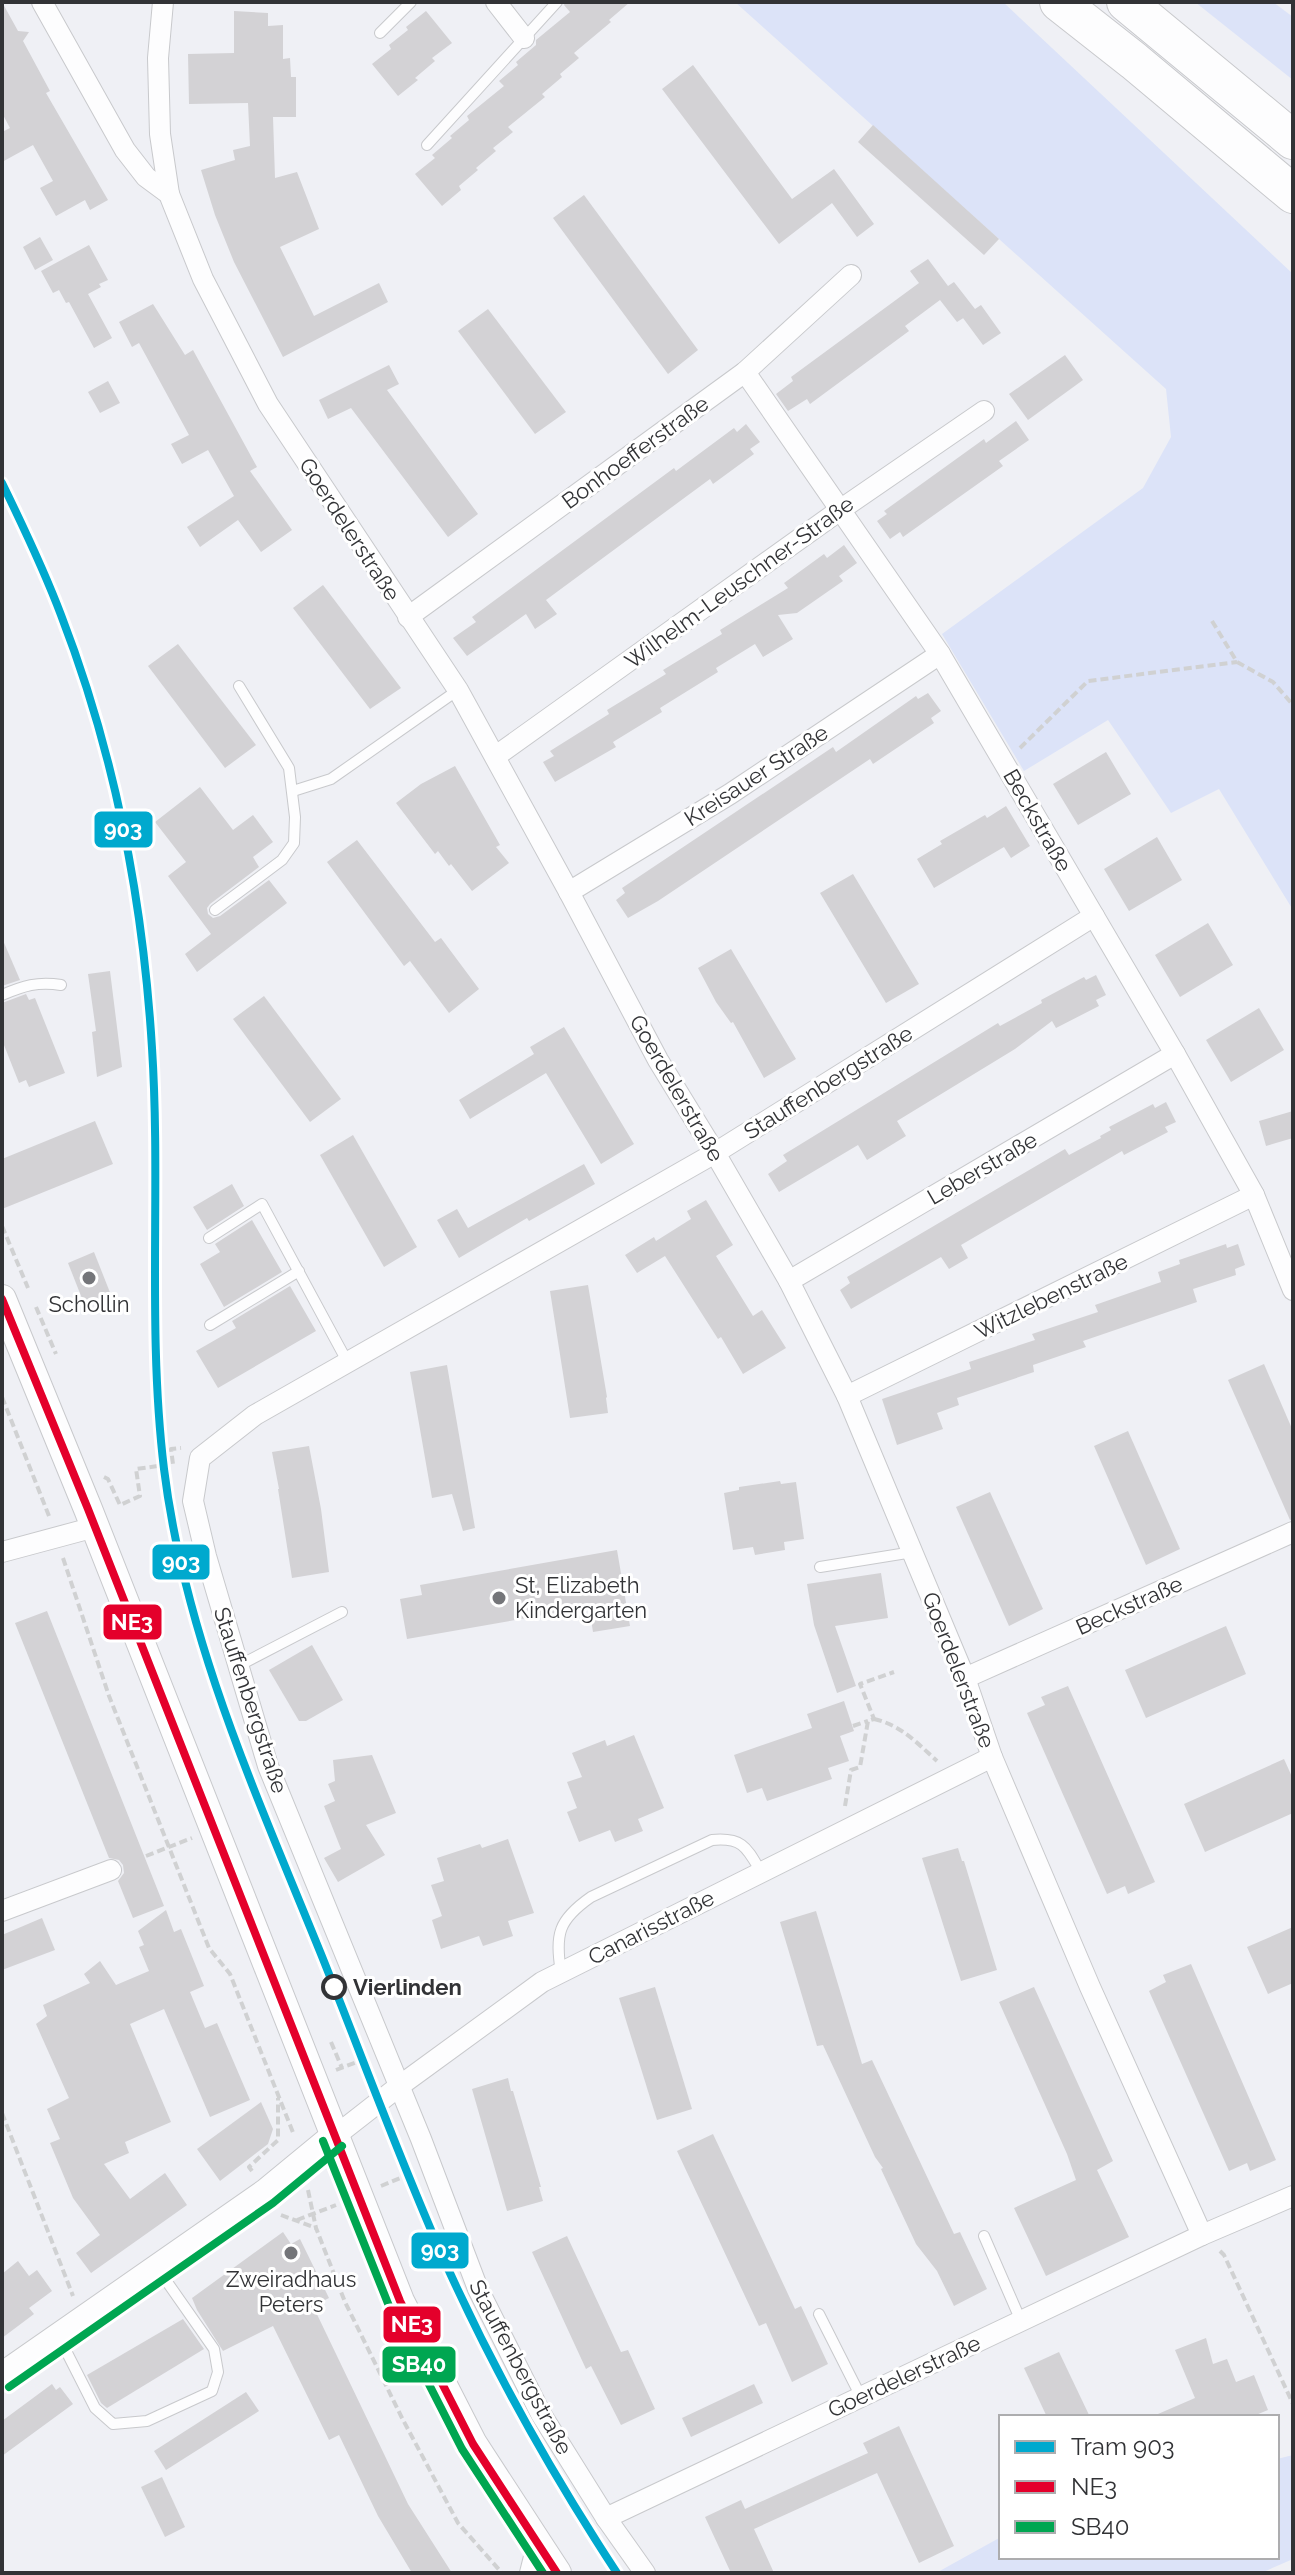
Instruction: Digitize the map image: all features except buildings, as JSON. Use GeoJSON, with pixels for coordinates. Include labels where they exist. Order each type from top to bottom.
{"type":"FeatureCollection","features":[{"type":"Feature","properties":{"kind":"highway"},"geometry":{"type":"LineString","coordinates":[[1059,2],[1293,194]]}},
{"type":"Feature","properties":{"kind":"highway"},"geometry":{"type":"LineString","coordinates":[[1126,2],[1293,140]]}},
{"type":"Feature","properties":{"kind":"main road"},"geometry":{"type":"LineString","coordinates":[[2,1299],[400,2301],[473,2444],[557,2573]]}},
{"type":"Feature","properties":{"kind":"main road"},"geometry":{"type":"LineString","coordinates":[[2,2377],[266,2193],[334,2137]]}},
{"type":"Feature","properties":{"kind":"street","name":"Goerdelerstraße"},"geometry":{"type":"LineString","coordinates":[[42,2],[125,150],[146,177],[169,194],[203,279],[268,404],[458,690],[658,1060],[789,1281],[847,1396],[965,1678],[992,1757],[1090,1987],[1202,2235]]}},
{"type":"Feature","properties":{"kind":"street"},"geometry":{"type":"LineString","coordinates":[[163,2],[158,58],[160,134],[169,194]]}},
{"type":"Feature","properties":{"kind":"street"},"geometry":{"type":"LineString","coordinates":[[496,2],[524,38]]}},
{"type":"Feature","properties":{"kind":"street","name":"Bonhoefferstraße"},"geometry":{"type":"LineString","coordinates":[[408,617],[745,372],[851,275]]}},
{"type":"Feature","properties":{"kind":"street","name":"Beckstraße"},"geometry":{"type":"LineString","coordinates":[[745,372],[940,654],[1175,1054],[1254,1195],[1293,1290]]}},
{"type":"Feature","properties":{"kind":"street","name":"Wilhelm-Leuschner-Straße"},"geometry":{"type":"LineString","coordinates":[[496,756],[984,411]]}},
{"type":"Feature","properties":{"kind":"street","name":"Kreisauer Straße"},"geometry":{"type":"LineString","coordinates":[[569,892],[730,794],[940,654]]}},
{"type":"Feature","properties":{"kind":"street","name":"Stauffenbergstraße"},"geometry":{"type":"LineString","coordinates":[[645,2573],[606,2518],[541,2414],[478,2289],[421,2139],[268,1766],[206,1556],[193,1501],[200,1458],[255,1415],[715,1153],[1094,916]]}},
{"type":"Feature","properties":{"kind":"street","name":"Leberstraße"},"geometry":{"type":"LineString","coordinates":[[789,1281],[1175,1054]]}},
{"type":"Feature","properties":{"kind":"street","name":"Witzlebenstraße"},"geometry":{"type":"LineString","coordinates":[[847,1396],[1254,1195]]}},
{"type":"Feature","properties":{"kind":"street"},"geometry":{"type":"LineString","coordinates":[[2,1552],[95,1527]]}},
{"type":"Feature","properties":{"kind":"street","name":"Beckstraße"},"geometry":{"type":"LineString","coordinates":[[965,1678],[1293,1532]]}},
{"type":"Feature","properties":{"kind":"street","name":"Canarisstraße"},"geometry":{"type":"LineString","coordinates":[[334,2137],[542,1982],[992,1757]]}},
{"type":"Feature","properties":{"kind":"street"},"geometry":{"type":"LineString","coordinates":[[2,1911],[111,1870]]}},
{"type":"Feature","properties":{"kind":"street","name":"Goerdelerstraße"},"geometry":{"type":"LineString","coordinates":[[606,2518],[1202,2235],[1293,2196]]}},
{"type":"Feature","properties":{"kind":"street"},"geometry":{"type":"LineString","coordinates":[[530,2573],[537,2545]]}},
{"type":"Feature","properties":{"kind":"lane"},"geometry":{"type":"LineString","coordinates":[[380,33],[411,2]]}},
{"type":"Feature","properties":{"kind":"lane"},"geometry":{"type":"LineString","coordinates":[[427,145],[557,2]]}},
{"type":"Feature","properties":{"kind":"lane"},"geometry":{"type":"LineString","coordinates":[[215,910],[282,860],[294,843],[295,817],[289,768],[239,686]]}},
{"type":"Feature","properties":{"kind":"lane"},"geometry":{"type":"LineString","coordinates":[[293,791],[331,779],[458,690]]}},
{"type":"Feature","properties":{"kind":"lane"},"geometry":{"type":"LineString","coordinates":[[2,995],[29,984],[43,982],[61,985]]}},
{"type":"Feature","properties":{"kind":"lane"},"geometry":{"type":"LineString","coordinates":[[209,1238],[262,1204],[348,1363]]}},
{"type":"Feature","properties":{"kind":"lane"},"geometry":{"type":"LineString","coordinates":[[210,1325],[299,1271]]}},
{"type":"Feature","properties":{"kind":"lane"},"geometry":{"type":"LineString","coordinates":[[820,1567],[913,1552]]}},
{"type":"Feature","properties":{"kind":"lane"},"geometry":{"type":"LineString","coordinates":[[238,1666],[342,1612]]}},
{"type":"Feature","properties":{"kind":"lane"},"geometry":{"type":"LineString","coordinates":[[561,1973],[557,1946],[561,1927],[574,1909],[591,1897],[712,1840],[740,1842],[761,1872]]}},
{"type":"Feature","properties":{"kind":"lane"},"geometry":{"type":"LineString","coordinates":[[984,2236],[1021,2321]]}},
{"type":"Feature","properties":{"kind":"lane"},"geometry":{"type":"LineString","coordinates":[[59,2337],[95,2408],[113,2424],[147,2421],[212,2391],[218,2372],[214,2349],[158,2269]]}},
{"type":"Feature","properties":{"kind":"lane"},"geometry":{"type":"LineString","coordinates":[[819,2314],[861,2397]]}},
{"type":"Feature","properties":{"kind":"path"},"geometry":{"type":"LineString","coordinates":[[1212,621],[1237,662],[1273,682],[1293,705]]}},
{"type":"Feature","properties":{"kind":"path"},"geometry":{"type":"LineString","coordinates":[[1005,763],[1088,681],[1237,662]]}},
{"type":"Feature","properties":{"kind":"path"},"geometry":{"type":"LineString","coordinates":[[2,1397],[56,1537],[109,1696],[209,1948],[230,1974],[278,2093],[278,2140],[249,2167],[282,2217],[316,2228],[345,2302],[458,2523],[502,2573]]}},
{"type":"Feature","properties":{"kind":"path"},"geometry":{"type":"LineString","coordinates":[[102,1477],[108,1479],[120,1505],[140,1496],[136,1469],[173,1464],[171,1449],[182,1448],[200,1458]]}},
{"type":"Feature","properties":{"kind":"path"},"geometry":{"type":"LineString","coordinates":[[854,1826],[845,1807],[851,1770],[860,1767],[871,1720],[860,1684],[894,1672]]}},
{"type":"Feature","properties":{"kind":"path"},"geometry":{"type":"LineString","coordinates":[[853,1726],[871,1720],[888,1722],[903,1730],[937,1762],[946,1780]]}},
{"type":"Feature","properties":{"kind":"path"},"geometry":{"type":"LineString","coordinates":[[146,1856],[214,1829]]}},
{"type":"Feature","properties":{"kind":"path"},"geometry":{"type":"LineString","coordinates":[[331,2042],[342,2068]]}},
{"type":"Feature","properties":{"kind":"path"},"geometry":{"type":"LineString","coordinates":[[2,2113],[83,2321]]}},
{"type":"Feature","properties":{"kind":"path"},"geometry":{"type":"LineString","coordinates":[[1202,2235],[1224,2255],[1293,2404]]}},
{"type":"Feature","properties":{"kind":"shaded area"},"geometry":{"type":"Polygon","coordinates":[[[735,2],[1003,2],[1293,274],[1293,910],[1219,789],[1171,813],[1108,720],[1024,771],[942,634],[1143,488],[1171,437],[1166,389],[735,2]]]}},
{"type":"Feature","properties":{"kind":"shaded area"},"geometry":{"type":"Polygon","coordinates":[[[1195,2],[1273,2],[1293,17],[1293,80],[1195,2]]]}},
{"type":"Feature","properties":{"kind":"shaded area"},"geometry":{"type":"Polygon","coordinates":[[[1293,2455],[1293,2559],[1261,2573],[936,2573],[999,2538],[999,2559],[1279,2559],[1279,2458],[1293,2455]]]}},
{"type":"Feature","properties":{"kind":"tram line","name":"903"},"geometry":{"type":"LineString","coordinates":[[2,483],[48,581],[80,667],[111,773],[133,883],[152,1048],[156,1364],[164,1469],[174,1532],[206,1656],[249,1776],[445,2262],[483,2343],[525,2421],[617,2573]]}},
{"type":"Feature","properties":{"kind":"transit line","name":"NE3"},"geometry":{"type":"LineString","coordinates":[[2,1299],[88,1509],[400,2301],[473,2444],[557,2573]]}},
{"type":"Feature","properties":{"kind":"transit line","name":"SB40"},"geometry":{"type":"LineString","coordinates":[[323,2141],[389,2306],[462,2449],[543,2573]]}},
{"type":"Feature","properties":{"kind":"transit line","name":"SB40"},"geometry":{"type":"LineString","coordinates":[[9,2387],[273,2203],[342,2146]]}},
{"type":"Feature","properties":{"kind":"place","name":"Schollin"},"geometry":{"type":"Point","coordinates":[89,1278]}},
{"type":"Feature","properties":{"kind":"place","name":"St, Elizabeth Kindergarten"},"geometry":{"type":"Point","coordinates":[499,1598]}},
{"type":"Feature","properties":{"kind":"place","name":"Vierlinden"},"geometry":{"type":"Point","coordinates":[334,1987]}},
{"type":"Feature","properties":{"kind":"place","name":"Zweiradhaus Peters"},"geometry":{"type":"Point","coordinates":[291,2253]}}]}
